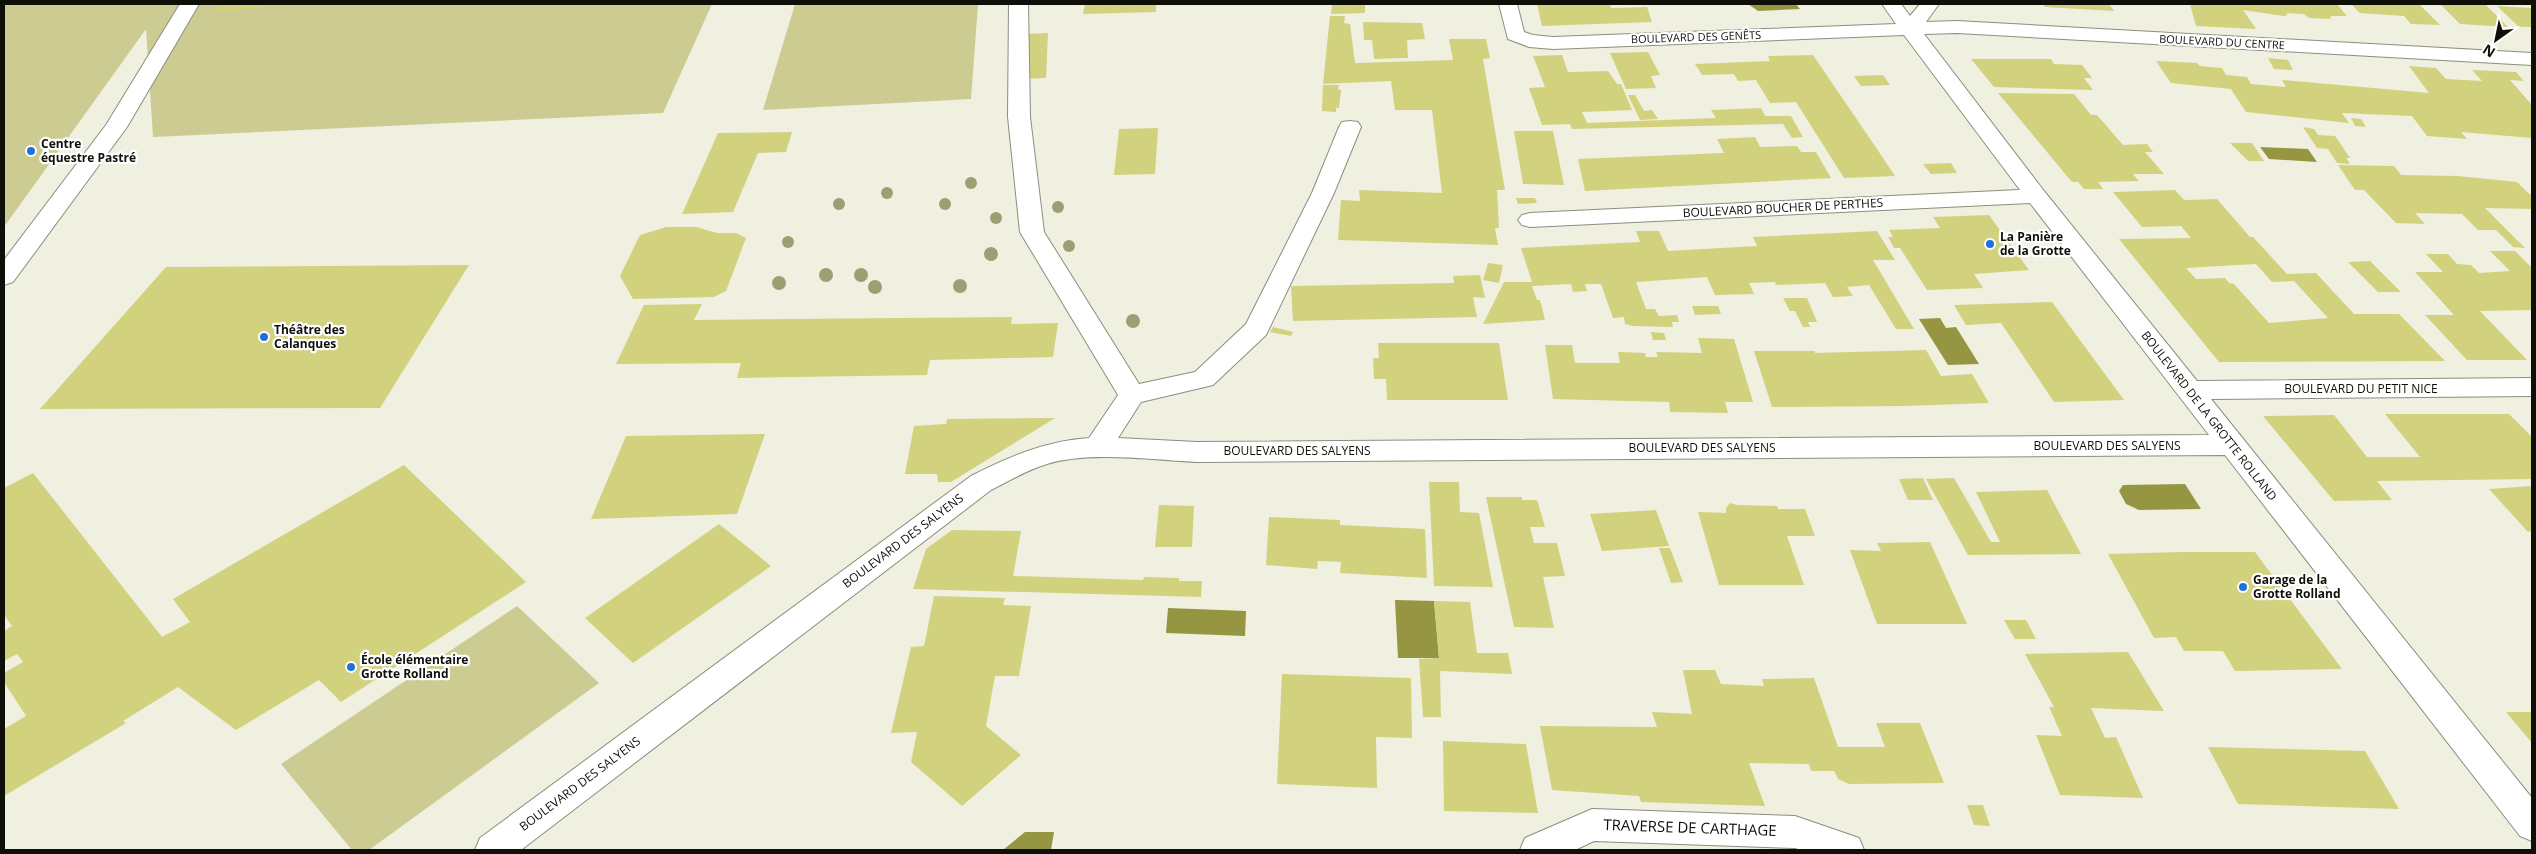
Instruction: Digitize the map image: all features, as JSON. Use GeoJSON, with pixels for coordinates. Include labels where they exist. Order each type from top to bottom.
{"type":"FeatureCollection","features":[{"type":"Feature","properties":{"kind":"street"},"geometry":{"type":"LineString","coordinates":[[4,277],[116,127],[189,4]]}},
{"type":"Feature","properties":{"kind":"street"},"geometry":{"type":"LineString","coordinates":[[1018,4],[1019,117],[1032,232],[1132,395]]}},
{"type":"Feature","properties":{"kind":"street","name":"BOULEVARD DES GENÊTS"},"geometry":{"type":"LineString","coordinates":[[1508,4],[1515,35],[1529,41],[1553,43],[1911,28]]}},
{"type":"Feature","properties":{"kind":"street","name":"BOULEVARD DE LA GROTTE ROLLAND"},"geometry":{"type":"LineString","coordinates":[[1891,4],[2036,196],[2532,825]]}},
{"type":"Feature","properties":{"kind":"street"},"geometry":{"type":"LineString","coordinates":[[1911,28],[1930,4]]}},
{"type":"Feature","properties":{"kind":"street","name":"BOULEVARD DU CENTRE"},"geometry":{"type":"LineString","coordinates":[[1911,28],[1957,27],[2532,59]]}},
{"type":"Feature","properties":{"kind":"street"},"geometry":{"type":"LineString","coordinates":[[1097,449],[1132,395],[1204,379],[1257,329],[1322,193],[1350,126]]}},
{"type":"Feature","properties":{"kind":"street","name":"BOULEVARD BOUCHER DE PERTHES"},"geometry":{"type":"LineString","coordinates":[[1530,220],[2036,196]]}},
{"type":"Feature","properties":{"kind":"street","name":"BOULEVARD DU PETIT NICE"},"geometry":{"type":"LineString","coordinates":[[2189,390],[2532,387]]}},
{"type":"Feature","properties":{"kind":"street","name":"BOULEVARD DES SALYENS"},"geometry":{"type":"LineString","coordinates":[[493,850],[980,482],[1016,465],[1055,452],[1097,449],[1197,452],[2231,445]]}},
{"type":"Feature","properties":{"kind":"street","name":"TRAVERSE DE CARTHAGE"},"geometry":{"type":"LineString","coordinates":[[1538,850],[1592,825],[1794,832],[1846,850]]}},
{"type":"Feature","properties":{"kind":"green space"},"geometry":{"type":"Polygon","coordinates":[[[4,4],[712,4],[663,113],[153,137],[146,29],[4,227],[4,4]]]}},
{"type":"Feature","properties":{"kind":"green space"},"geometry":{"type":"Polygon","coordinates":[[[795,4],[978,4],[971,99],[763,110],[795,4]]]}},
{"type":"Feature","properties":{"kind":"green space"},"geometry":{"type":"Polygon","coordinates":[[[517,606],[599,683],[369,850],[352,850],[281,764],[517,606]]]}},
{"type":"Feature","properties":{"kind":"shaded area"},"geometry":{"type":"Polygon","coordinates":[[[1748,4],[1796,4],[1800,9],[1758,11],[1748,4]]]}},
{"type":"Feature","properties":{"kind":"shaded area"},"geometry":{"type":"Polygon","coordinates":[[[2260,147],[2308,149],[2317,162],[2269,159],[2260,147]]]}},
{"type":"Feature","properties":{"kind":"shaded area"},"geometry":{"type":"Polygon","coordinates":[[[1940,318],[1946,328],[1956,327],[1979,364],[1948,365],[1919,319],[1940,318]]]}},
{"type":"Feature","properties":{"kind":"shaded area"},"geometry":{"type":"Polygon","coordinates":[[[2185,484],[2201,509],[2139,510],[2126,504],[2119,491],[2123,485],[2185,484]]]}},
{"type":"Feature","properties":{"kind":"shaded area"},"geometry":{"type":"Polygon","coordinates":[[[1395,600],[1434,601],[1439,658],[1398,658],[1395,600]]]}},
{"type":"Feature","properties":{"kind":"shaded area"},"geometry":{"type":"Polygon","coordinates":[[[1168,608],[1246,611],[1245,636],[1166,633],[1168,608]]]}},
{"type":"Feature","properties":{"kind":"shaded area"},"geometry":{"type":"Polygon","coordinates":[[[1025,832],[1054,832],[1051,850],[1003,850],[1025,832]]]}},
{"type":"Feature","properties":{"kind":"building"},"geometry":{"type":"Polygon","coordinates":[[[221,4],[294,4],[294,5],[215,12],[221,4]]]}},
{"type":"Feature","properties":{"kind":"building"},"geometry":{"type":"Polygon","coordinates":[[[1085,4],[1156,4],[1156,12],[1083,14],[1085,4]]]}},
{"type":"Feature","properties":{"kind":"building"},"geometry":{"type":"Polygon","coordinates":[[[1332,4],[1365,4],[1365,13],[1331,14],[1332,4]]]}},
{"type":"Feature","properties":{"kind":"building"},"geometry":{"type":"Polygon","coordinates":[[[1537,4],[1610,4],[1611,8],[1647,7],[1652,22],[1542,26],[1537,4]]]}},
{"type":"Feature","properties":{"kind":"building"},"geometry":{"type":"Polygon","coordinates":[[[2043,4],[2109,4],[2114,11],[2045,7],[2043,4]]]}},
{"type":"Feature","properties":{"kind":"building"},"geometry":{"type":"Polygon","coordinates":[[[2190,4],[2337,4],[2347,16],[2331,16],[2330,19],[2309,18],[2304,14],[2286,13],[2288,15],[2284,16],[2243,10],[2256,29],[2196,26],[2190,4]]]}},
{"type":"Feature","properties":{"kind":"building"},"geometry":{"type":"Polygon","coordinates":[[[2351,4],[2419,4],[2440,25],[2411,24],[2404,16],[2360,13],[2351,4]]]}},
{"type":"Feature","properties":{"kind":"building"},"geometry":{"type":"Polygon","coordinates":[[[2440,4],[2485,4],[2508,27],[2460,24],[2440,4]]]}},
{"type":"Feature","properties":{"kind":"building"},"geometry":{"type":"Polygon","coordinates":[[[2497,6],[2532,8],[2532,27],[2519,27],[2497,6]]]}},
{"type":"Feature","properties":{"kind":"building"},"geometry":{"type":"Polygon","coordinates":[[[1330,16],[1345,16],[1344,23],[1350,24],[1355,63],[1453,60],[1449,39],[1486,39],[1490,58],[1483,59],[1505,190],[1497,190],[1499,228],[1495,228],[1498,245],[1338,240],[1341,200],[1360,201],[1359,190],[1442,193],[1432,110],[1395,110],[1391,81],[1323,84],[1330,16]]]}},
{"type":"Feature","properties":{"kind":"building"},"geometry":{"type":"Polygon","coordinates":[[[1363,22],[1422,23],[1425,39],[1407,40],[1408,58],[1374,59],[1372,40],[1364,40],[1363,22]]]}},
{"type":"Feature","properties":{"kind":"building"},"geometry":{"type":"Polygon","coordinates":[[[1048,33],[1046,78],[1023,79],[1024,34],[1048,33]]]}},
{"type":"Feature","properties":{"kind":"building"},"geometry":{"type":"Polygon","coordinates":[[[1648,52],[1660,75],[1651,76],[1656,88],[1626,89],[1610,53],[1648,52]]]}},
{"type":"Feature","properties":{"kind":"building"},"geometry":{"type":"Polygon","coordinates":[[[1562,55],[1568,72],[1608,71],[1617,84],[1621,84],[1632,110],[1582,112],[1587,123],[1716,118],[1711,110],[1761,108],[1765,116],[1791,116],[1803,137],[1792,138],[1783,124],[1572,129],[1570,124],[1542,125],[1529,88],[1545,87],[1533,56],[1562,55]]]}},
{"type":"Feature","properties":{"kind":"building"},"geometry":{"type":"Polygon","coordinates":[[[1813,55],[1895,176],[1844,178],[1796,102],[1770,103],[1756,80],[1738,81],[1734,74],[1702,75],[1695,64],[1770,61],[1768,56],[1813,55]]]}},
{"type":"Feature","properties":{"kind":"building"},"geometry":{"type":"Polygon","coordinates":[[[2268,58],[2288,60],[2293,70],[2274,69],[2268,58]]]}},
{"type":"Feature","properties":{"kind":"building"},"geometry":{"type":"Polygon","coordinates":[[[1971,59],[2051,59],[2054,64],[2082,65],[2092,78],[2084,78],[2093,90],[1994,87],[1971,59]]]}},
{"type":"Feature","properties":{"kind":"building"},"geometry":{"type":"Polygon","coordinates":[[[2156,61],[2197,63],[2200,66],[2222,68],[2226,75],[2247,77],[2251,84],[2286,87],[2282,80],[2429,93],[2409,66],[2436,68],[2446,79],[2482,81],[2472,70],[2516,72],[2524,81],[2510,80],[2532,105],[2532,138],[2461,132],[2467,139],[2427,136],[2412,116],[2342,113],[2349,123],[2246,112],[2231,89],[2171,83],[2156,61]]]}},
{"type":"Feature","properties":{"kind":"building"},"geometry":{"type":"Polygon","coordinates":[[[1883,75],[1890,85],[1861,86],[1854,76],[1883,75]]]}},
{"type":"Feature","properties":{"kind":"building"},"geometry":{"type":"Polygon","coordinates":[[[1323,85],[1339,85],[1338,89],[1341,90],[1339,108],[1336,108],[1336,112],[1322,111],[1323,85]]]}},
{"type":"Feature","properties":{"kind":"building"},"geometry":{"type":"Polygon","coordinates":[[[1998,93],[2074,94],[2091,115],[2097,115],[2123,145],[2147,144],[2153,152],[2145,152],[2164,174],[2133,174],[2139,181],[2098,182],[2103,189],[2084,189],[2078,182],[2072,182],[1998,93]]]}},
{"type":"Feature","properties":{"kind":"building"},"geometry":{"type":"Polygon","coordinates":[[[1628,95],[1635,95],[1644,111],[1652,110],[1658,119],[1640,120],[1628,95]]]}},
{"type":"Feature","properties":{"kind":"building"},"geometry":{"type":"Polygon","coordinates":[[[2351,118],[2361,119],[2366,127],[2355,126],[2351,118]]]}},
{"type":"Feature","properties":{"kind":"building"},"geometry":{"type":"Polygon","coordinates":[[[2303,127],[2314,129],[2318,135],[2335,136],[2350,158],[2346,158],[2350,164],[2337,163],[2328,149],[2317,148],[2303,127]]]}},
{"type":"Feature","properties":{"kind":"building"},"geometry":{"type":"Polygon","coordinates":[[[1158,128],[1155,174],[1114,175],[1119,129],[1158,128]]]}},
{"type":"Feature","properties":{"kind":"building"},"geometry":{"type":"Polygon","coordinates":[[[1514,131],[1553,131],[1564,185],[1523,184],[1514,131]]]}},
{"type":"Feature","properties":{"kind":"building"},"geometry":{"type":"Polygon","coordinates":[[[792,132],[786,152],[758,153],[733,212],[682,214],[718,133],[792,132]]]}},
{"type":"Feature","properties":{"kind":"building"},"geometry":{"type":"Polygon","coordinates":[[[1755,137],[1760,147],[1797,146],[1801,152],[1816,152],[1831,178],[1585,191],[1578,159],[1724,153],[1717,139],[1755,137]]]}},
{"type":"Feature","properties":{"kind":"building"},"geometry":{"type":"Polygon","coordinates":[[[2230,143],[2252,143],[2264,161],[2248,161],[2230,143]]]}},
{"type":"Feature","properties":{"kind":"building"},"geometry":{"type":"Polygon","coordinates":[[[1951,163],[1957,173],[1931,174],[1923,164],[1951,163]]]}},
{"type":"Feature","properties":{"kind":"building"},"geometry":{"type":"Polygon","coordinates":[[[2338,165],[2394,166],[2401,175],[2458,176],[2517,182],[2529,194],[2532,194],[2532,209],[2485,208],[2525,248],[2513,247],[2496,230],[2478,230],[2462,214],[2415,213],[2425,224],[2396,223],[2364,190],[2355,190],[2338,165]]]}},
{"type":"Feature","properties":{"kind":"building"},"geometry":{"type":"Polygon","coordinates":[[[2175,190],[2184,200],[2217,199],[2250,237],[2253,237],[2287,274],[2316,273],[2354,314],[2399,314],[2445,361],[2219,362],[2119,239],[2191,238],[2181,226],[2142,227],[2113,192],[2175,190]],[[2256,264],[2186,268],[2196,279],[2225,278],[2229,283],[2234,284],[2269,323],[2328,318],[2294,281],[2272,282],[2256,264]]]}},
{"type":"Feature","properties":{"kind":"building"},"geometry":{"type":"Polygon","coordinates":[[[1516,198],[1535,198],[1537,203],[1518,204],[1516,198]]]}},
{"type":"Feature","properties":{"kind":"building"},"geometry":{"type":"Polygon","coordinates":[[[1989,215],[2029,270],[1974,274],[1983,288],[1927,290],[1900,248],[1894,248],[1888,237],[1893,237],[1889,230],[1940,228],[1933,217],[1989,215]]]}},
{"type":"Feature","properties":{"kind":"building"},"geometry":{"type":"Polygon","coordinates":[[[666,227],[696,227],[717,233],[736,233],[746,238],[726,291],[714,297],[633,299],[620,276],[640,235],[666,227]]]}},
{"type":"Feature","properties":{"kind":"building"},"geometry":{"type":"Polygon","coordinates":[[[1636,231],[1659,231],[1668,251],[1757,246],[1753,237],[1877,231],[1895,260],[1873,260],[1914,329],[1896,329],[1869,285],[1847,287],[1853,296],[1833,297],[1825,283],[1776,285],[1775,282],[1749,283],[1754,294],[1715,295],[1707,277],[1636,282],[1646,309],[1655,309],[1659,316],[1677,315],[1679,322],[1672,322],[1673,327],[1633,326],[1625,324],[1624,317],[1613,318],[1601,284],[1585,284],[1587,291],[1573,292],[1571,284],[1532,286],[1537,300],[1540,300],[1545,320],[1483,324],[1504,282],[1532,282],[1521,248],[1640,242],[1636,231]]]}},
{"type":"Feature","properties":{"kind":"building"},"geometry":{"type":"Polygon","coordinates":[[[2490,251],[2515,251],[2532,268],[2532,310],[2480,311],[2527,360],[2467,360],[2425,315],[2454,315],[2415,272],[2443,272],[2426,254],[2448,254],[2457,264],[2471,265],[2479,273],[2510,271],[2490,251]]]}},
{"type":"Feature","properties":{"kind":"building"},"geometry":{"type":"Polygon","coordinates":[[[2370,261],[2401,292],[2378,292],[2348,262],[2370,261]]]}},
{"type":"Feature","properties":{"kind":"building"},"geometry":{"type":"Polygon","coordinates":[[[1488,263],[1503,265],[1499,283],[1483,280],[1488,263]]]}},
{"type":"Feature","properties":{"kind":"building","name":"Théâtre des Calanques"},"geometry":{"type":"Polygon","coordinates":[[[469,265],[380,408],[40,409],[166,267],[469,265]]]}},
{"type":"Feature","properties":{"kind":"building"},"geometry":{"type":"Polygon","coordinates":[[[1480,275],[1485,298],[1473,297],[1477,317],[1293,321],[1291,286],[1454,283],[1453,276],[1480,275]]]}},
{"type":"Feature","properties":{"kind":"building"},"geometry":{"type":"Polygon","coordinates":[[[1783,298],[1807,298],[1817,322],[1808,322],[1810,327],[1803,327],[1795,311],[1790,311],[1783,298]]]}},
{"type":"Feature","properties":{"kind":"building"},"geometry":{"type":"Polygon","coordinates":[[[2052,302],[2124,400],[2054,402],[2001,323],[1966,325],[1954,305],[2052,302]]]}},
{"type":"Feature","properties":{"kind":"building"},"geometry":{"type":"Polygon","coordinates":[[[702,304],[694,320],[1012,317],[1011,324],[1058,323],[1053,357],[930,360],[927,375],[737,378],[741,363],[616,364],[644,305],[702,304]]]}},
{"type":"Feature","properties":{"kind":"building"},"geometry":{"type":"Polygon","coordinates":[[[1692,306],[1718,306],[1721,314],[1695,315],[1692,306]]]}},
{"type":"Feature","properties":{"kind":"building"},"geometry":{"type":"Polygon","coordinates":[[[1273,327],[1293,332],[1291,336],[1270,332],[1273,327]]]}},
{"type":"Feature","properties":{"kind":"building"},"geometry":{"type":"Polygon","coordinates":[[[1651,332],[1664,333],[1666,340],[1653,340],[1651,332]]]}},
{"type":"Feature","properties":{"kind":"building"},"geometry":{"type":"Polygon","coordinates":[[[1698,338],[1734,339],[1753,402],[1725,402],[1728,413],[1670,412],[1669,402],[1553,399],[1545,345],[1572,345],[1575,363],[1620,363],[1618,352],[1645,353],[1646,357],[1658,357],[1656,352],[1702,353],[1698,338]]]}},
{"type":"Feature","properties":{"kind":"building"},"geometry":{"type":"Polygon","coordinates":[[[1378,343],[1499,343],[1508,400],[1387,400],[1386,379],[1374,379],[1373,358],[1379,358],[1378,343]]]}},
{"type":"Feature","properties":{"kind":"building"},"geometry":{"type":"Polygon","coordinates":[[[1926,350],[1941,376],[1972,374],[1989,403],[1772,407],[1754,351],[1815,351],[1815,353],[1926,350]]]}},
{"type":"Feature","properties":{"kind":"building"},"geometry":{"type":"Polygon","coordinates":[[[2385,414],[2509,414],[2532,437],[2532,479],[2377,481],[2392,500],[2334,501],[2263,416],[2334,415],[2367,457],[2420,457],[2385,414]]]}},
{"type":"Feature","properties":{"kind":"building"},"geometry":{"type":"Polygon","coordinates":[[[1055,418],[951,482],[938,482],[937,474],[905,474],[914,426],[946,424],[947,419],[1055,418]]]}},
{"type":"Feature","properties":{"kind":"building"},"geometry":{"type":"Polygon","coordinates":[[[765,434],[737,514],[591,519],[626,436],[765,434]]]}},
{"type":"Feature","properties":{"kind":"building"},"geometry":{"type":"Polygon","coordinates":[[[404,465],[526,582],[341,702],[319,680],[236,730],[178,687],[123,721],[126,723],[4,796],[4,729],[26,716],[4,682],[4,673],[23,662],[17,654],[4,661],[4,631],[12,626],[4,615],[4,488],[33,473],[162,637],[190,622],[173,599],[404,465]]]}},
{"type":"Feature","properties":{"kind":"building"},"geometry":{"type":"Polygon","coordinates":[[[1923,478],[1933,500],[1908,500],[1899,479],[1923,478]]]}},
{"type":"Feature","properties":{"kind":"building"},"geometry":{"type":"Polygon","coordinates":[[[1954,478],[1991,542],[2000,542],[1976,492],[2047,490],[2081,554],[1968,555],[1926,479],[1954,478]]]}},
{"type":"Feature","properties":{"kind":"building"},"geometry":{"type":"Polygon","coordinates":[[[1429,482],[1459,482],[1460,512],[1479,513],[1493,587],[1434,586],[1429,482]]]}},
{"type":"Feature","properties":{"kind":"building"},"geometry":{"type":"Polygon","coordinates":[[[2532,486],[2532,531],[2528,532],[2489,489],[2532,486]]]}},
{"type":"Feature","properties":{"kind":"building"},"geometry":{"type":"Polygon","coordinates":[[[1486,497],[1522,497],[1522,500],[1537,500],[1545,527],[1530,527],[1534,543],[1557,543],[1565,576],[1543,577],[1554,628],[1514,627],[1486,497]]]}},
{"type":"Feature","properties":{"kind":"building"},"geometry":{"type":"Polygon","coordinates":[[[1730,503],[1737,505],[1777,506],[1778,509],[1805,509],[1815,536],[1787,536],[1804,585],[1719,585],[1698,512],[1726,513],[1726,508],[1730,503]]]}},
{"type":"Feature","properties":{"kind":"building"},"geometry":{"type":"Polygon","coordinates":[[[1159,505],[1194,506],[1192,547],[1155,547],[1159,505]]]}},
{"type":"Feature","properties":{"kind":"building"},"geometry":{"type":"Polygon","coordinates":[[[1656,510],[1669,546],[1602,551],[1590,514],[1656,510]]]}},
{"type":"Feature","properties":{"kind":"building"},"geometry":{"type":"Polygon","coordinates":[[[1269,517],[1340,520],[1340,525],[1425,529],[1427,578],[1340,573],[1341,562],[1318,561],[1317,569],[1266,565],[1269,517]]]}},
{"type":"Feature","properties":{"kind":"building"},"geometry":{"type":"Polygon","coordinates":[[[719,524],[771,566],[633,663],[585,618],[719,524]]]}},
{"type":"Feature","properties":{"kind":"building"},"geometry":{"type":"Polygon","coordinates":[[[952,530],[1021,531],[1013,576],[1143,580],[1144,577],[1179,578],[1179,581],[1202,581],[1201,597],[913,589],[926,549],[952,530]]]}},
{"type":"Feature","properties":{"kind":"building"},"geometry":{"type":"Polygon","coordinates":[[[1930,542],[1967,624],[1877,624],[1850,550],[1881,551],[1877,543],[1930,542]]]}},
{"type":"Feature","properties":{"kind":"building"},"geometry":{"type":"Polygon","coordinates":[[[1659,548],[1670,548],[1683,582],[1671,583],[1659,548]]]}},
{"type":"Feature","properties":{"kind":"building"},"geometry":{"type":"Polygon","coordinates":[[[2255,552],[2342,669],[2235,671],[2223,651],[2184,651],[2176,637],[2154,638],[2108,554],[2255,552]]]}},
{"type":"Feature","properties":{"kind":"building"},"geometry":{"type":"Polygon","coordinates":[[[934,596],[1005,598],[1003,605],[1031,606],[1019,676],[995,676],[986,726],[1021,755],[962,806],[911,762],[917,732],[891,733],[911,647],[924,646],[934,596]]]}},
{"type":"Feature","properties":{"kind":"building"},"geometry":{"type":"Polygon","coordinates":[[[1434,601],[1470,602],[1477,653],[1508,653],[1512,674],[1440,671],[1441,717],[1423,717],[1419,659],[1439,658],[1434,601]]]}},
{"type":"Feature","properties":{"kind":"building"},"geometry":{"type":"Polygon","coordinates":[[[2004,620],[2026,620],[2036,639],[2015,639],[2004,620]]]}},
{"type":"Feature","properties":{"kind":"building"},"geometry":{"type":"Polygon","coordinates":[[[2128,652],[2164,711],[2091,708],[2105,738],[2116,737],[2143,798],[2060,795],[2036,735],[2062,736],[2049,707],[2054,707],[2025,654],[2128,652]]]}},
{"type":"Feature","properties":{"kind":"building"},"geometry":{"type":"Polygon","coordinates":[[[1683,670],[1715,670],[1721,684],[1764,686],[1762,679],[1814,678],[1838,747],[1885,747],[1876,723],[1920,723],[1944,783],[1849,784],[1838,779],[1834,771],[1811,771],[1809,764],[1749,763],[1765,806],[1641,802],[1639,796],[1552,790],[1540,726],[1657,727],[1652,712],[1692,714],[1683,670]]]}},
{"type":"Feature","properties":{"kind":"building"},"geometry":{"type":"Polygon","coordinates":[[[1282,674],[1411,678],[1412,738],[1376,737],[1377,788],[1277,784],[1282,674]]]}},
{"type":"Feature","properties":{"kind":"building"},"geometry":{"type":"Polygon","coordinates":[[[2506,712],[2532,712],[2532,743],[2506,712]]]}},
{"type":"Feature","properties":{"kind":"building"},"geometry":{"type":"Polygon","coordinates":[[[1443,741],[1526,744],[1538,813],[1444,811],[1443,741]]]}},
{"type":"Feature","properties":{"kind":"building"},"geometry":{"type":"Polygon","coordinates":[[[2208,747],[2365,751],[2399,809],[2238,804],[2208,747]]]}},
{"type":"Feature","properties":{"kind":"building"},"geometry":{"type":"Polygon","coordinates":[[[1967,805],[1983,805],[1990,826],[1974,825],[1967,805]]]}},
{"type":"Feature","properties":{"kind":"place","name":"Centre équestre Pastré"},"geometry":{"type":"Point","coordinates":[31,151]}},
{"type":"Feature","properties":{"kind":"place","name":"La Panière de la Grotte"},"geometry":{"type":"Point","coordinates":[1990,244]}},
{"type":"Feature","properties":{"kind":"place","name":"Théâtre des Calanques"},"geometry":{"type":"Point","coordinates":[264,337]}},
{"type":"Feature","properties":{"kind":"place","name":"Garage de la Grotte Rolland"},"geometry":{"type":"Point","coordinates":[2243,587]}},
{"type":"Feature","properties":{"kind":"place","name":"École élémentaire Grotte Rolland"},"geometry":{"type":"Point","coordinates":[351,667]}}]}
